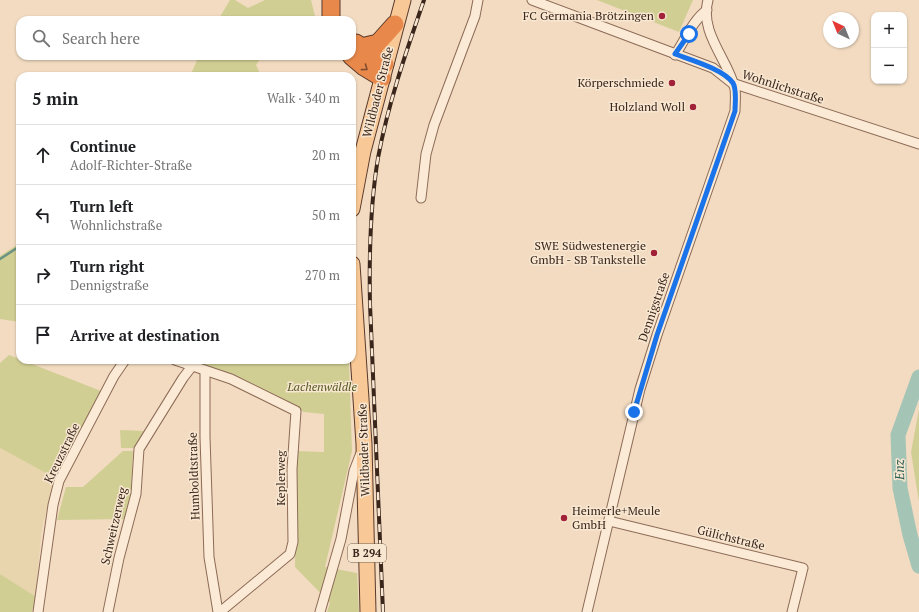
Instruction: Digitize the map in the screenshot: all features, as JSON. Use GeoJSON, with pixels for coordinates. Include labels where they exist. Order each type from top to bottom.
{"type":"FeatureCollection","features":[{"type":"Feature","properties":{"kind":"highway"},"geometry":{"type":"LineString","coordinates":[[331,0],[332,16]]}},
{"type":"Feature","properties":{"kind":"highway"},"geometry":{"type":"LineString","coordinates":[[356,48],[378,42],[395,24]]}},
{"type":"Feature","properties":{"kind":"highway"},"geometry":{"type":"LineString","coordinates":[[356,50],[364,67],[384,71]]}},
{"type":"Feature","properties":{"kind":"main road","name":"Wildbader Straße"},"geometry":{"type":"LineString","coordinates":[[356,184],[402,0]]}},
{"type":"Feature","properties":{"kind":"main road","name":"Wildbader Straße"},"geometry":{"type":"LineString","coordinates":[[356,324],[364,444],[368,612]]}},
{"type":"Feature","properties":{"kind":"street"},"geometry":{"type":"LineString","coordinates":[[421,198],[426,154],[434,125],[475,16],[478,0]]}},
{"type":"Feature","properties":{"kind":"street","name":"Wohnlichstraße"},"geometry":{"type":"LineString","coordinates":[[532,0],[713,68],[732,83],[919,144]]}},
{"type":"Feature","properties":{"kind":"street","name":"Dennigstraße"},"geometry":{"type":"LineString","coordinates":[[587,612],[640,389],[674,285],[733,121],[735,97],[732,83],[710,35],[707,10],[708,0]]}},
{"type":"Feature","properties":{"kind":"street"},"geometry":{"type":"LineString","coordinates":[[675,54],[689,34],[696,19],[707,10]]}},
{"type":"Feature","properties":{"kind":"street","name":"Kreuzstraße"},"geometry":{"type":"LineString","coordinates":[[38,612],[53,505],[59,481],[114,376],[122,364]]}},
{"type":"Feature","properties":{"kind":"street"},"geometry":{"type":"LineString","coordinates":[[189,364],[205,371]]}},
{"type":"Feature","properties":{"kind":"street","name":"Schweitzerweg"},"geometry":{"type":"LineString","coordinates":[[108,612],[119,558],[136,494],[139,449],[193,365]]}},
{"type":"Feature","properties":{"kind":"street","name":"Humboldtstraße"},"geometry":{"type":"LineString","coordinates":[[205,371],[205,437],[209,557],[219,612]]}},
{"type":"Feature","properties":{"kind":"street","name":"Keplerweg"},"geometry":{"type":"LineString","coordinates":[[205,371],[231,379],[296,410],[292,469],[293,542],[290,554],[219,612]]}},
{"type":"Feature","properties":{"kind":"street"},"geometry":{"type":"LineString","coordinates":[[320,612],[341,539],[354,471],[364,444]]}},
{"type":"Feature","properties":{"kind":"street"},"geometry":{"type":"LineString","coordinates":[[349,502],[358,495],[365,493]]}},
{"type":"Feature","properties":{"kind":"street","name":"Gülichstraße"},"geometry":{"type":"LineString","coordinates":[[609,521],[803,568],[792,612]]}},
{"type":"Feature","properties":{"kind":"shaded area"},"geometry":{"type":"Polygon","coordinates":[[[0,448],[55,478],[42,528],[35,596],[0,574],[0,448]]]}},
{"type":"Feature","properties":{"kind":"green space"},"geometry":{"type":"Polygon","coordinates":[[[230,0],[235,0],[248,8],[265,0],[311,0],[315,16],[220,16],[230,0]]]}},
{"type":"Feature","properties":{"kind":"green space","name":"FC Germania Brötzingen"},"geometry":{"type":"Polygon","coordinates":[[[597,0],[693,0],[679,32],[597,0]]]}},
{"type":"Feature","properties":{"kind":"green space"},"geometry":{"type":"Polygon","coordinates":[[[197,60],[259,60],[256,65],[259,72],[192,72],[197,60]]]}},
{"type":"Feature","properties":{"kind":"green space"},"geometry":{"type":"Polygon","coordinates":[[[16,246],[16,321],[0,319],[0,256],[16,246]]]}},
{"type":"Feature","properties":{"kind":"green space"},"geometry":{"type":"Polygon","coordinates":[[[9,355],[16,358],[16,364],[32,364],[101,391],[55,478],[0,448],[0,363],[9,355]]]}},
{"type":"Feature","properties":{"kind":"green space","name":"Lachenwäldle"},"geometry":{"type":"Polygon","coordinates":[[[201,364],[349,364],[352,451],[325,567],[357,573],[359,612],[327,612],[330,603],[295,567],[296,451],[324,452],[324,414],[304,412],[217,369],[201,364]]]}},
{"type":"Feature","properties":{"kind":"green space"},"geometry":{"type":"Polygon","coordinates":[[[919,409],[919,502],[911,452],[919,409]]]}},
{"type":"Feature","properties":{"kind":"green space"},"geometry":{"type":"Polygon","coordinates":[[[120,430],[145,431],[134,448],[121,448],[120,430]]]}},
{"type":"Feature","properties":{"kind":"green space"},"geometry":{"type":"Polygon","coordinates":[[[123,451],[133,451],[131,490],[125,519],[57,520],[66,487],[83,487],[123,451]]]}},
{"type":"Feature","properties":{"kind":"green space"},"geometry":{"type":"Polygon","coordinates":[[[0,574],[35,596],[32,612],[0,612],[0,574]]]}},
{"type":"Feature","properties":{"kind":"waterway"},"geometry":{"type":"LineString","coordinates":[[0,259],[16,249]]}},
{"type":"Feature","properties":{"kind":"waterway","name":"Enz"},"geometry":{"type":"LineString","coordinates":[[919,377],[898,435],[900,488],[910,535],[919,566]]}},
{"type":"Feature","properties":{"kind":"railway"},"geometry":{"type":"LineString","coordinates":[[383,612],[370,304],[370,249],[372,213],[375,176],[382,138],[392,98],[424,0]]}},
{"type":"Feature","properties":{"kind":"place","name":"FC Germania Brötzingen"},"geometry":{"type":"Point","coordinates":[662,16]}},
{"type":"Feature","properties":{"kind":"place","name":"Körperschmiede"},"geometry":{"type":"Point","coordinates":[672,83]}},
{"type":"Feature","properties":{"kind":"place","name":"Holzland Woll"},"geometry":{"type":"Point","coordinates":[693,107]}},
{"type":"Feature","properties":{"kind":"place","name":"SWE Südwestenergie GmbH - SB Tankstelle"},"geometry":{"type":"Point","coordinates":[654,253]}},
{"type":"Feature","properties":{"kind":"place","name":"Heimerle+Meule GmbH"},"geometry":{"type":"Point","coordinates":[564,518]}},
{"type":"Feature","properties":{"kind":"route"},"geometry":{"type":"LineString","coordinates":[[634,412],[676,278],[725,144],[735,111],[735,90],[732,83],[713,68],[675,54],[689,34]]}}]}
